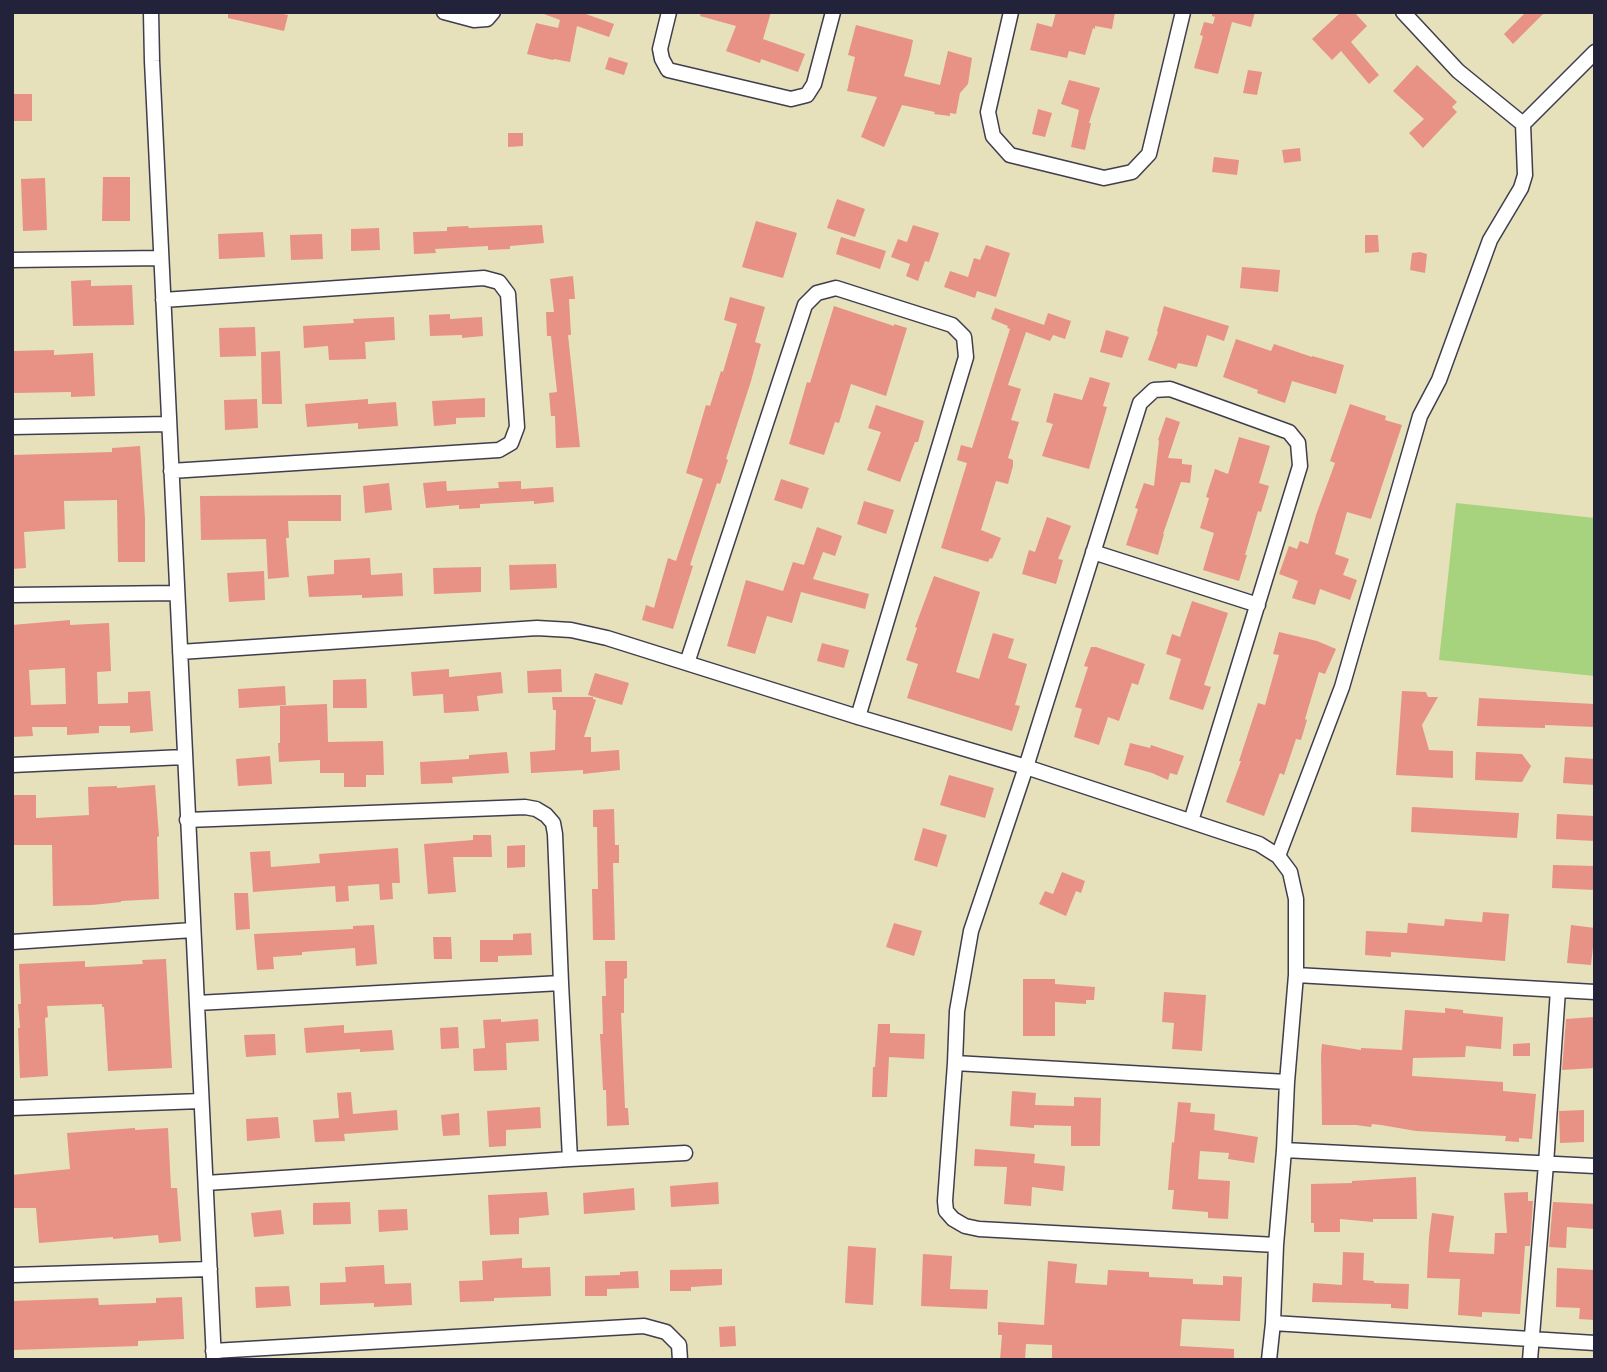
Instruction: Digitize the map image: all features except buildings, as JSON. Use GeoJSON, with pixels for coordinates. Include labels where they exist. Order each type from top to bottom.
{"type":"FeatureCollection","features":[{"type":"Feature","properties":{"kind":"street"},"geometry":{"type":"LineString","coordinates":[[151,12],[213,1355],[645,1326],[666,1332],[679,1345],[680,1360]]}},
{"type":"Feature","properties":{"kind":"street"},"geometry":{"type":"LineString","coordinates":[[444,12],[474,20],[486,19],[493,12]]}},
{"type":"Feature","properties":{"kind":"street"},"geometry":{"type":"LineString","coordinates":[[669,12],[660,49],[668,70],[791,99],[807,95],[814,84],[833,12]]}},
{"type":"Feature","properties":{"kind":"street"},"geometry":{"type":"LineString","coordinates":[[1011,12],[988,112],[993,136],[1010,155],[1104,178],[1132,172],[1149,154],[1182,12]]}},
{"type":"Feature","properties":{"kind":"street"},"geometry":{"type":"LineString","coordinates":[[1278,856],[1342,687],[1420,416],[1439,380],[1490,240],[1521,188],[1525,175],[1522,124],[1458,71],[1403,12]]}},
{"type":"Feature","properties":{"kind":"street"},"geometry":{"type":"LineString","coordinates":[[1522,124],[1595,52]]}},
{"type":"Feature","properties":{"kind":"street"},"geometry":{"type":"LineString","coordinates":[[12,260],[161,258]]}},
{"type":"Feature","properties":{"kind":"street"},"geometry":{"type":"LineString","coordinates":[[163,300],[484,278],[499,282],[508,294],[517,428],[511,443],[499,450],[171,471]]}},
{"type":"Feature","properties":{"kind":"street"},"geometry":{"type":"LineString","coordinates":[[687,663],[805,305],[817,293],[836,288],[953,325],[964,337],[966,357],[858,717]]}},
{"type":"Feature","properties":{"kind":"street"},"geometry":{"type":"LineString","coordinates":[[1191,821],[1300,466],[1298,443],[1289,432],[1170,389],[1154,390],[1140,403],[1026,767],[971,931],[957,1011],[946,1211],[965,1226],[979,1229],[1276,1245]]}},
{"type":"Feature","properties":{"kind":"street"},"geometry":{"type":"LineString","coordinates":[[12,427],[169,424]]}},
{"type":"Feature","properties":{"kind":"street"},"geometry":{"type":"LineString","coordinates":[[1093,552],[1258,605]]}},
{"type":"Feature","properties":{"kind":"street"},"geometry":{"type":"LineString","coordinates":[[12,595],[177,593]]}},
{"type":"Feature","properties":{"kind":"street"},"geometry":{"type":"LineString","coordinates":[[180,652],[537,628],[571,630],[607,638],[1026,767],[1259,844],[1278,856],[1290,872],[1296,899],[1296,975],[1269,1360]]}},
{"type":"Feature","properties":{"kind":"street"},"geometry":{"type":"LineString","coordinates":[[12,765],[184,757]]}},
{"type":"Feature","properties":{"kind":"street"},"geometry":{"type":"LineString","coordinates":[[187,820],[525,807],[546,815],[553,823],[555,834],[570,1159]]}},
{"type":"Feature","properties":{"kind":"street"},"geometry":{"type":"LineString","coordinates":[[12,942],[193,930]]}},
{"type":"Feature","properties":{"kind":"street"},"geometry":{"type":"LineString","coordinates":[[1296,975],[1595,992]]}},
{"type":"Feature","properties":{"kind":"street"},"geometry":{"type":"LineString","coordinates":[[197,1003],[561,983]]}},
{"type":"Feature","properties":{"kind":"street"},"geometry":{"type":"LineString","coordinates":[[1530,1360],[1558,990]]}},
{"type":"Feature","properties":{"kind":"street"},"geometry":{"type":"LineString","coordinates":[[955,1063],[1287,1082]]}},
{"type":"Feature","properties":{"kind":"street"},"geometry":{"type":"LineString","coordinates":[[12,1108],[201,1101]]}},
{"type":"Feature","properties":{"kind":"street"},"geometry":{"type":"LineString","coordinates":[[1284,1150],[1595,1166]]}},
{"type":"Feature","properties":{"kind":"street"},"geometry":{"type":"LineString","coordinates":[[206,1183],[685,1153]]}},
{"type":"Feature","properties":{"kind":"street"},"geometry":{"type":"LineString","coordinates":[[12,1275],[210,1269]]}},
{"type":"Feature","properties":{"kind":"street"},"geometry":{"type":"LineString","coordinates":[[1273,1323],[1595,1343]]}},
{"type":"Feature","properties":{"kind":"green space"},"geometry":{"type":"Polygon","coordinates":[[[1456,503],[1595,518],[1595,676],[1439,660],[1456,503]]]}}]}
